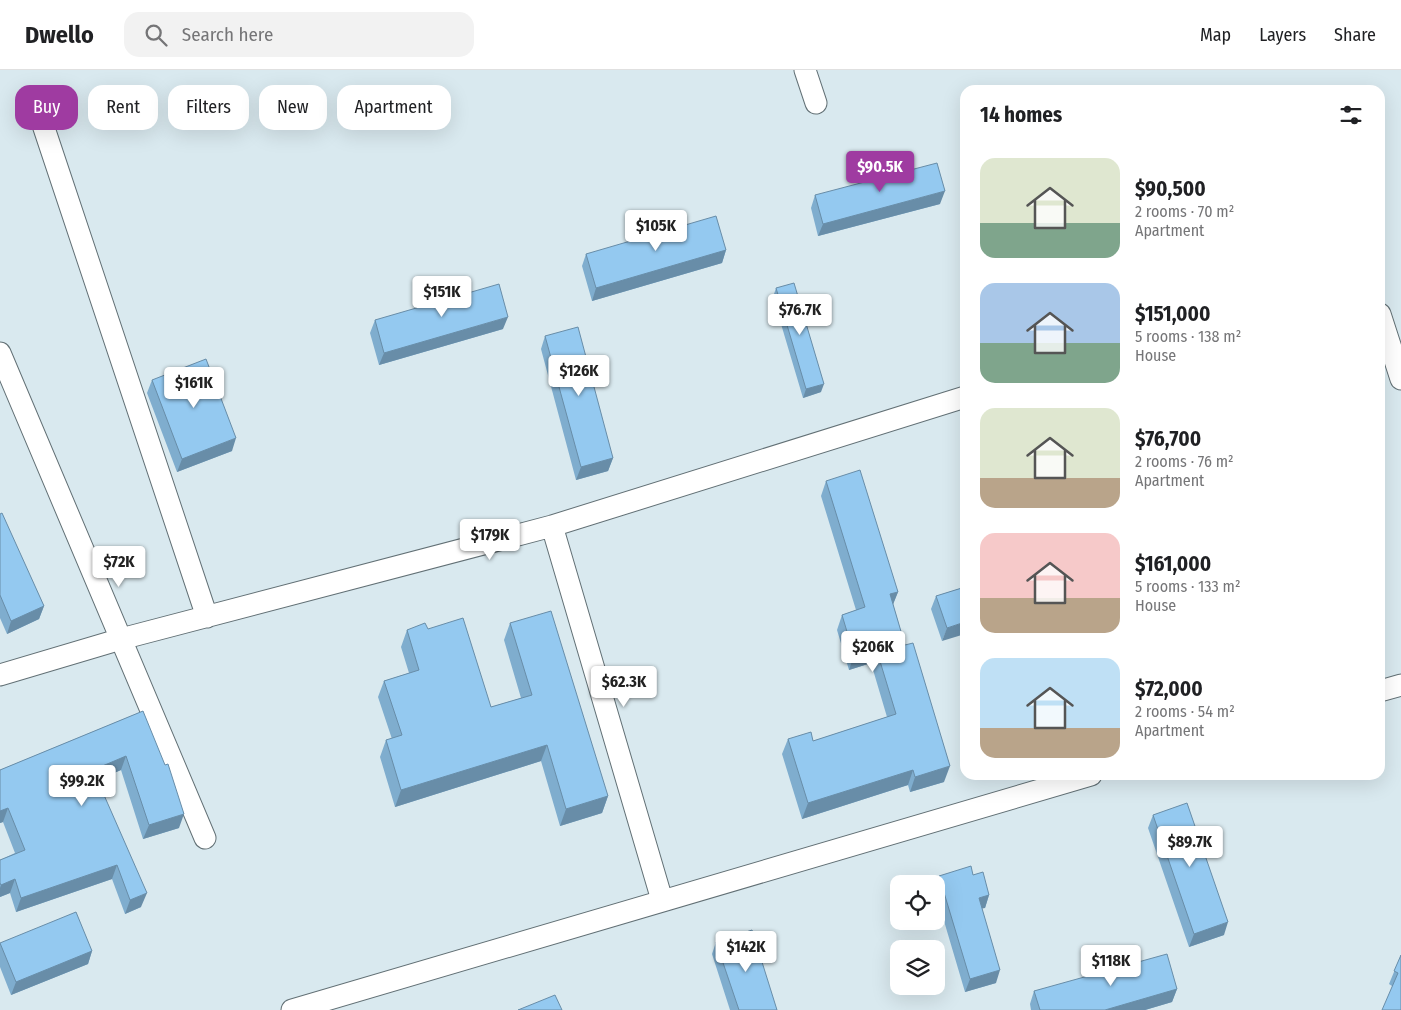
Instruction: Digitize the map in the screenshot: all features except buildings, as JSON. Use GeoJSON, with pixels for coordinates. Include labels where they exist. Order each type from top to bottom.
{"type":"FeatureCollection","features":[{"type":"Feature","properties":{"kind":"street"},"geometry":{"type":"LineString","coordinates":[[806,70],[816,103]]}},
{"type":"Feature","properties":{"kind":"street"},"geometry":{"type":"LineString","coordinates":[[45,130],[207,617]]}},
{"type":"Feature","properties":{"kind":"street"},"geometry":{"type":"LineString","coordinates":[[1385,329],[1401,379]]}},
{"type":"Feature","properties":{"kind":"street"},"geometry":{"type":"LineString","coordinates":[[0,353],[205,838]]}},
{"type":"Feature","properties":{"kind":"street"},"geometry":{"type":"LineString","coordinates":[[0,675],[121,639],[552,526],[960,399]]}},
{"type":"Feature","properties":{"kind":"street"},"geometry":{"type":"LineString","coordinates":[[552,526],[662,900]]}},
{"type":"Feature","properties":{"kind":"street"},"geometry":{"type":"LineString","coordinates":[[1385,690],[1401,685]]}},
{"type":"Feature","properties":{"kind":"street"},"geometry":{"type":"LineString","coordinates":[[292,1010],[1074,780]]}}]}
